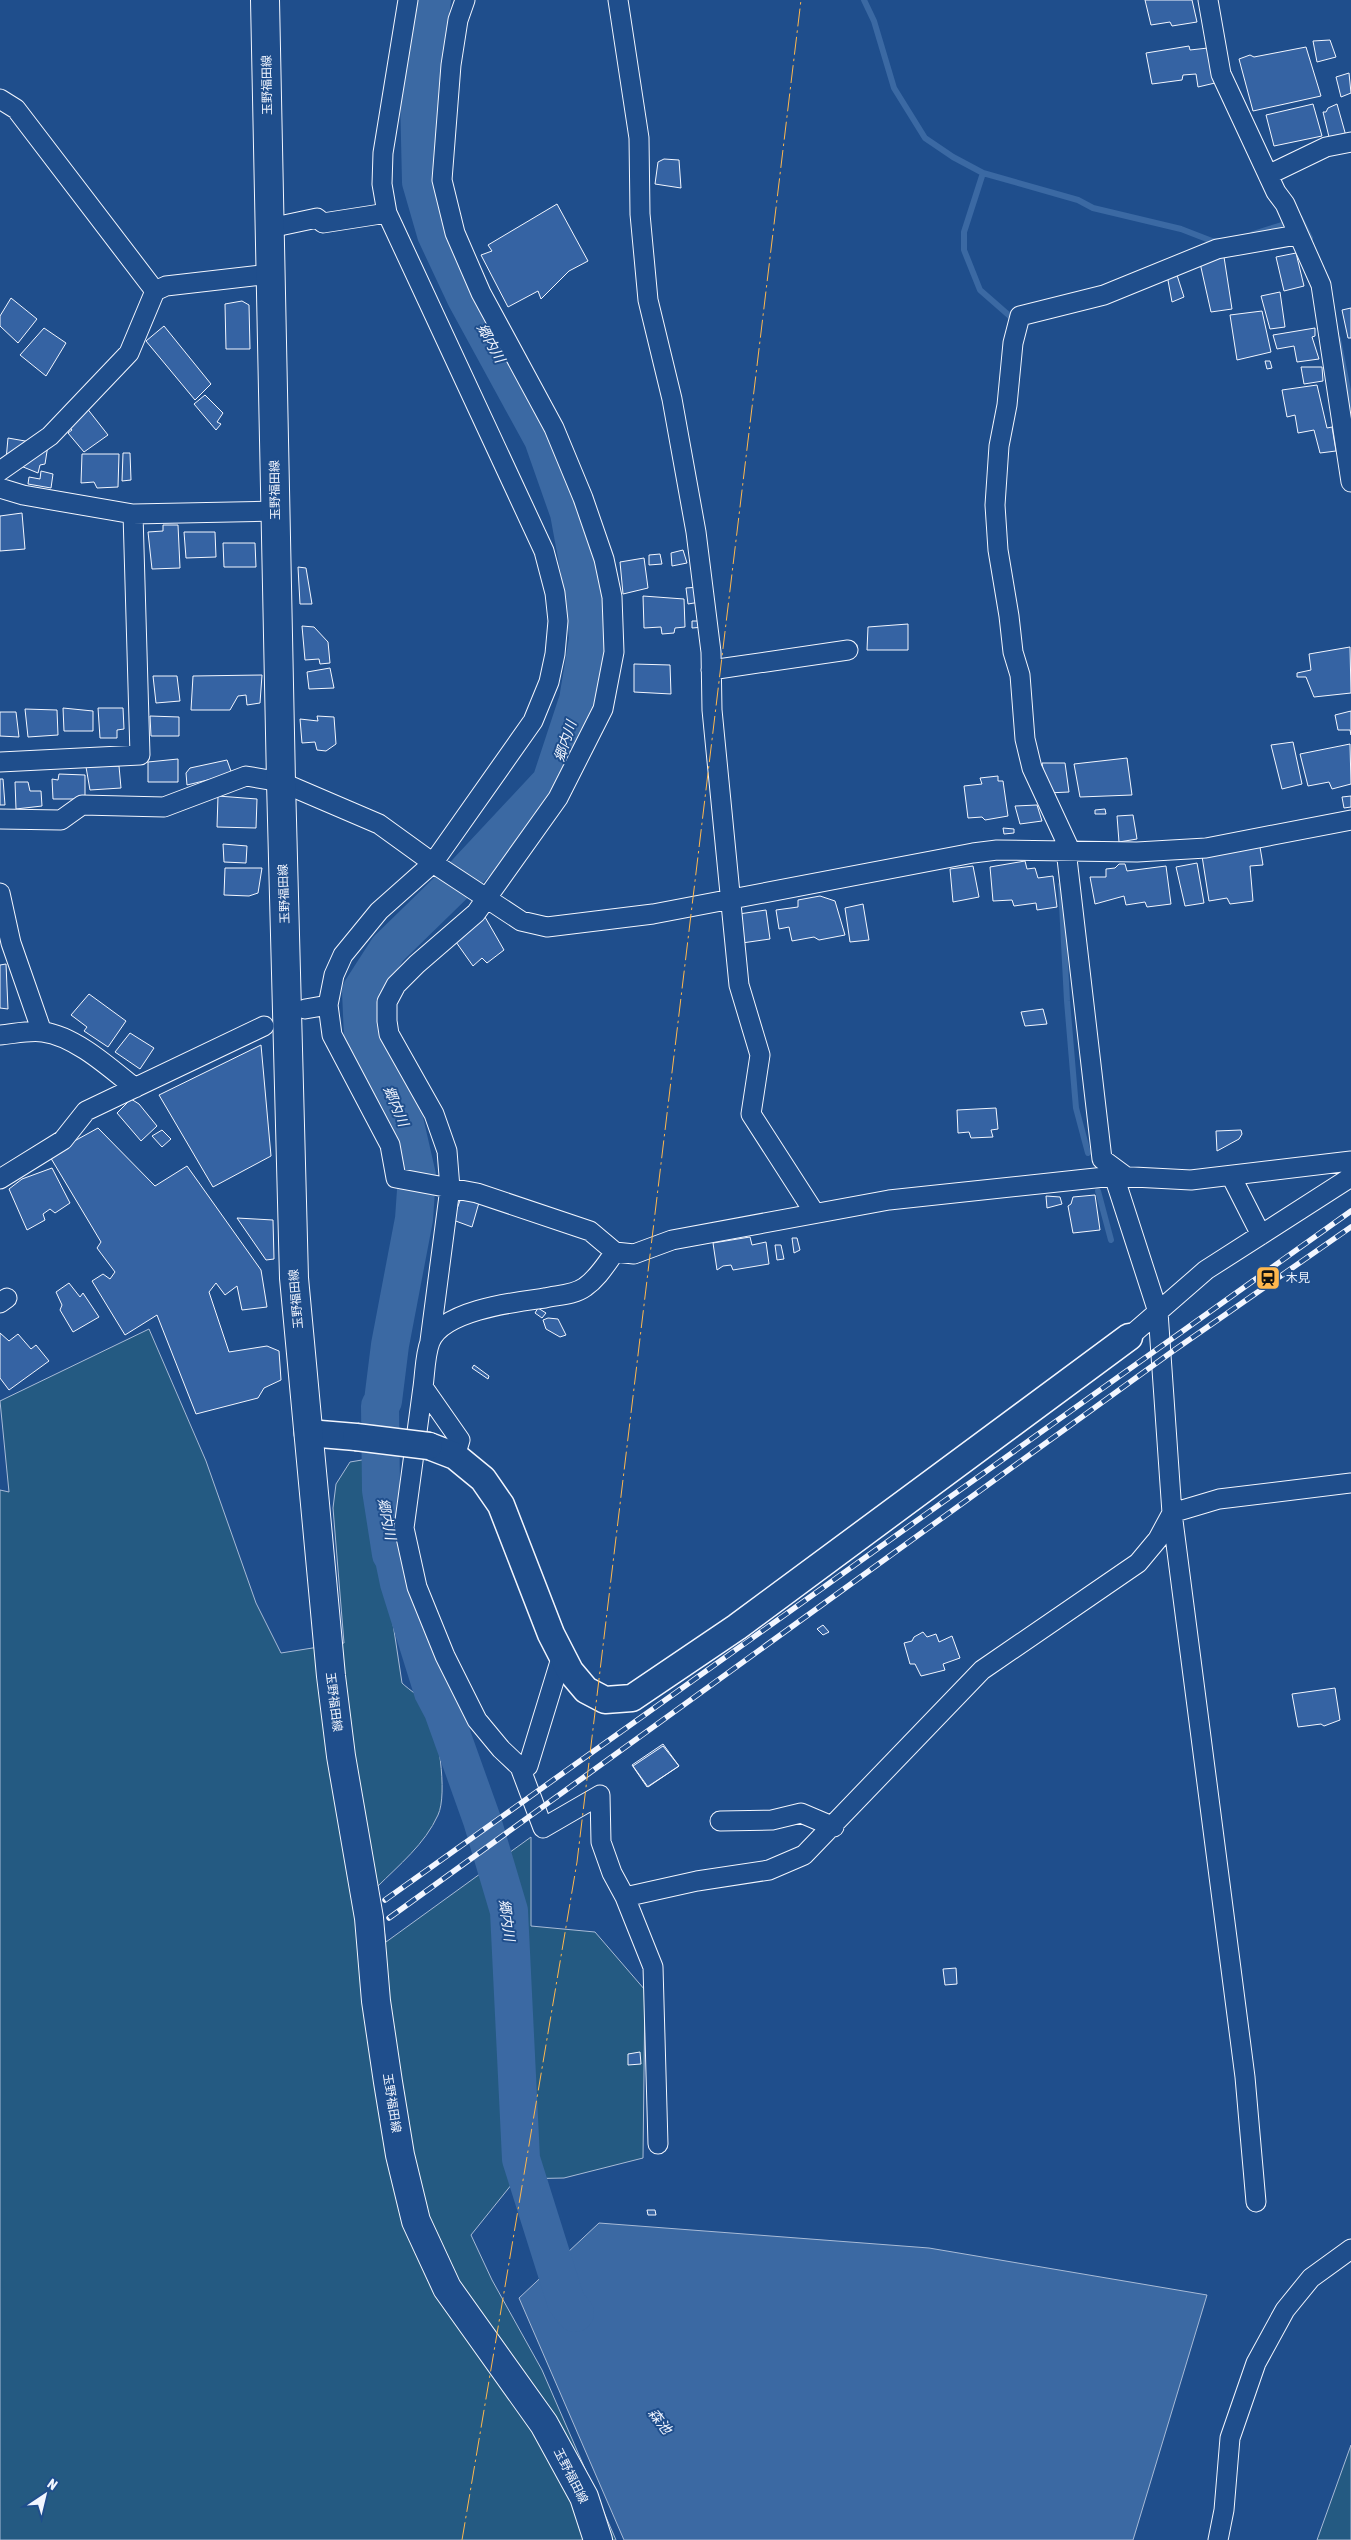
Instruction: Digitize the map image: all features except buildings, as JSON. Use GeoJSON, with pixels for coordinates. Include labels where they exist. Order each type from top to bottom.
{"type":"FeatureCollection","features":[{"type":"Feature","properties":{"kind":"main road","name":"玉野福田線"},"geometry":{"type":"LineString","coordinates":[[265,0],[281,782],[294,1278],[330,1666],[340,1747],[369,1918],[376,2001],[388,2082],[400,2155],[416,2222],[447,2288],[544,2424],[584,2497],[598,2540]]}},
{"type":"Feature","properties":{"kind":"street"},"geometry":{"type":"LineString","coordinates":[[408,0],[383,153],[382,184],[387,213],[544,551],[555,593],[558,620],[555,654],[549,682],[533,721],[436,865],[379,912],[344,955],[334,975],[328,1005],[332,1035],[390,1145],[396,1178],[477,1193],[590,1231],[615,1252],[634,1254],[672,1240],[814,1212],[889,1200],[1120,1176],[1191,1180],[1351,1161]]}},
{"type":"Feature","properties":{"kind":"street"},"geometry":{"type":"LineString","coordinates":[[465,0],[458,20],[451,65],[442,180],[455,232],[481,293],[554,428],[583,498],[604,559],[612,597],[614,652],[603,709],[558,798],[481,896],[476,914],[417,964],[396,985],[387,1002],[389,1034],[434,1114],[447,1151],[447,1187],[436,1305],[404,1528],[417,1587],[445,1656],[477,1720],[501,1749],[520,1767],[544,1828],[600,1795],[601,1842],[612,1873],[625,1897],[653,1967],[658,2144]]}},
{"type":"Feature","properties":{"kind":"street"},"geometry":{"type":"LineString","coordinates":[[618,0],[639,138],[640,214],[648,300],[672,398],[696,532],[711,670],[712,710],[739,985],[760,1055],[751,1114],[814,1212]]}},
{"type":"Feature","properties":{"kind":"street"},"geometry":{"type":"LineString","coordinates":[[1208,0],[1221,74],[1276,192],[1285,204],[1321,285],[1350,461],[1351,482]]}},
{"type":"Feature","properties":{"kind":"street"},"geometry":{"type":"LineString","coordinates":[[0,99],[16,109],[155,291]]}},
{"type":"Feature","properties":{"kind":"street"},"geometry":{"type":"LineString","coordinates":[[1268,175],[1326,147],[1351,142]]}},
{"type":"Feature","properties":{"kind":"street"},"geometry":{"type":"LineString","coordinates":[[270,228],[316,218],[323,223],[387,213]]}},
{"type":"Feature","properties":{"kind":"street"},"geometry":{"type":"LineString","coordinates":[[1256,2202],[1245,2077],[1172,1513],[1158,1312],[1120,1176],[1102,1159],[1068,850],[1032,768],[1024,739],[1020,675],[1013,652],[998,550],[995,505],[998,446],[1007,405],[1013,343],[1020,316],[1104,295],[1217,249],[1298,235]]}},
{"type":"Feature","properties":{"kind":"street"},"geometry":{"type":"LineString","coordinates":[[0,471],[50,436],[129,353],[155,291],[166,286],[270,274]]}},
{"type":"Feature","properties":{"kind":"street"},"geometry":{"type":"LineString","coordinates":[[0,488],[23,495],[133,514],[275,511]]}},
{"type":"Feature","properties":{"kind":"street"},"geometry":{"type":"LineString","coordinates":[[0,762],[140,755],[133,514]]}},
{"type":"Feature","properties":{"kind":"street"},"geometry":{"type":"LineString","coordinates":[[711,670],[848,650]]}},
{"type":"Feature","properties":{"kind":"street"},"geometry":{"type":"LineString","coordinates":[[0,819],[61,820],[82,805],[164,807],[246,776],[281,782],[379,824],[481,896],[521,921],[547,927],[597,922],[732,900],[973,853],[997,850],[1137,852],[1206,848],[1351,820]]}},
{"type":"Feature","properties":{"kind":"street"},"geometry":{"type":"LineString","coordinates":[[0,893],[11,943],[42,1032]]}},
{"type":"Feature","properties":{"kind":"street"},"geometry":{"type":"LineString","coordinates":[[305,1009],[328,1005]]}},
{"type":"Feature","properties":{"kind":"street"},"geometry":{"type":"LineString","coordinates":[[0,1179],[63,1140],[86,1111],[264,1026]]}},
{"type":"Feature","properties":{"kind":"street"},"geometry":{"type":"LineString","coordinates":[[0,1035],[42,1032],[63,1038],[85,1051],[135,1088]]}},
{"type":"Feature","properties":{"kind":"street"},"geometry":{"type":"LineString","coordinates":[[1231,1176],[1261,1235]]}},
{"type":"Feature","properties":{"kind":"street"},"geometry":{"type":"LineString","coordinates":[[308,1433],[429,1446],[455,1456],[483,1479],[502,1505],[547,1625],[570,1671],[586,1690],[605,1700],[632,1698],[737,1627],[1130,1337],[1206,1270],[1351,1177]]}},
{"type":"Feature","properties":{"kind":"street"},"geometry":{"type":"LineString","coordinates":[[430,1341],[442,1328],[463,1315],[518,1302],[567,1294],[584,1288],[600,1274],[615,1252]]}},
{"type":"Feature","properties":{"kind":"street"},"geometry":{"type":"LineString","coordinates":[[436,1305],[463,1315]]}},
{"type":"Feature","properties":{"kind":"street"},"geometry":{"type":"LineString","coordinates":[[423,1388],[460,1440],[455,1456]]}},
{"type":"Feature","properties":{"kind":"street"},"geometry":{"type":"LineString","coordinates":[[625,1897],[769,1870],[804,1855],[834,1827],[917,1736],[982,1670],[1138,1563],[1158,1540],[1172,1513],[1219,1499],[1351,1484]]}},
{"type":"Feature","properties":{"kind":"street"},"geometry":{"type":"LineString","coordinates":[[520,1767],[528,1766],[535,1749],[562,1655]]}},
{"type":"Feature","properties":{"kind":"street"},"geometry":{"type":"LineString","coordinates":[[720,1821],[772,1820],[801,1813],[834,1827]]}},
{"type":"Feature","properties":{"kind":"street"},"geometry":{"type":"LineString","coordinates":[[1218,2540],[1224,2510],[1230,2438],[1256,2363],[1285,2310],[1311,2278],[1351,2249]]}},
{"type":"Feature","properties":{"kind":"shaded area"},"geometry":{"type":"Polygon","coordinates":[[[149,1329],[206,1461],[256,1603],[281,1653],[344,1643],[333,1508],[336,1484],[350,1462],[368,1459],[402,1683],[427,1706],[435,1729],[442,1777],[441,1805],[433,1826],[411,1854],[377,1887],[386,1942],[531,1837],[531,1926],[595,1932],[645,1990],[643,2158],[564,2178],[516,2179],[471,2235],[492,2280],[542,2370],[616,2540],[0,2540],[0,1490],[9,1492],[0,1401],[149,1329]]]}},
{"type":"Feature","properties":{"kind":"shaded area"},"geometry":{"type":"Polygon","coordinates":[[[1351,2445],[1351,2540],[1317,2540],[1351,2445]]]}},
{"type":"Feature","properties":{"kind":"water","name":"森池"},"geometry":{"type":"Polygon","coordinates":[[[599,2223],[929,2248],[1207,2295],[1133,2540],[624,2540],[519,2298],[599,2223]]]}},
{"type":"Feature","properties":{"kind":"waterway","name":"郷内川"},"geometry":{"type":"LineString","coordinates":[[432,0],[419,96],[421,182],[436,234],[466,298],[543,439],[569,513],[585,600],[588,639],[578,700],[551,782],[466,873],[388,949],[361,991],[363,1037],[404,1119],[417,1176],[414,1219],[390,1345],[383,1401],[380,1406],[381,1490],[391,1554],[394,1559],[399,1583],[433,1692],[443,1711],[482,1820],[509,1911],[521,2159],[566,2302],[575,2313]]}},
{"type":"Feature","properties":{"kind":"waterway"},"geometry":{"type":"LineString","coordinates":[[864,0],[874,21],[894,88],[925,138],[953,157],[983,173],[1078,200],[1093,208],[1181,229],[1212,241],[1219,241]]}},
{"type":"Feature","properties":{"kind":"waterway"},"geometry":{"type":"LineString","coordinates":[[983,173],[964,232],[964,250],[980,290],[1012,318],[1011,323]]}},
{"type":"Feature","properties":{"kind":"waterway"},"geometry":{"type":"LineString","coordinates":[[1300,218],[1310,238]]}},
{"type":"Feature","properties":{"kind":"waterway"},"geometry":{"type":"LineString","coordinates":[[1253,234],[1282,225]]}},
{"type":"Feature","properties":{"kind":"waterway"},"geometry":{"type":"LineString","coordinates":[[1338,339],[1351,406]]}},
{"type":"Feature","properties":{"kind":"waterway"},"geometry":{"type":"LineString","coordinates":[[1061,885],[1067,1001],[1076,1108],[1088,1153]]}},
{"type":"Feature","properties":{"kind":"waterway"},"geometry":{"type":"LineString","coordinates":[[1098,1191],[1111,1240]]}},
{"type":"Feature","properties":{"kind":"railway"},"geometry":{"type":"LineString","coordinates":[[385,1900],[1351,1211]]}},
{"type":"Feature","properties":{"kind":"railway"},"geometry":{"type":"LineString","coordinates":[[389,1918],[1173,1351],[1351,1227]]}},
{"type":"Feature","properties":{"kind":"power"},"geometry":{"type":"LineString","coordinates":[[462,2540],[577,1862],[801,0]]}},
{"type":"Feature","properties":{"kind":"place","name":"木見"},"geometry":{"type":"Point","coordinates":[1268,1278]}}]}
